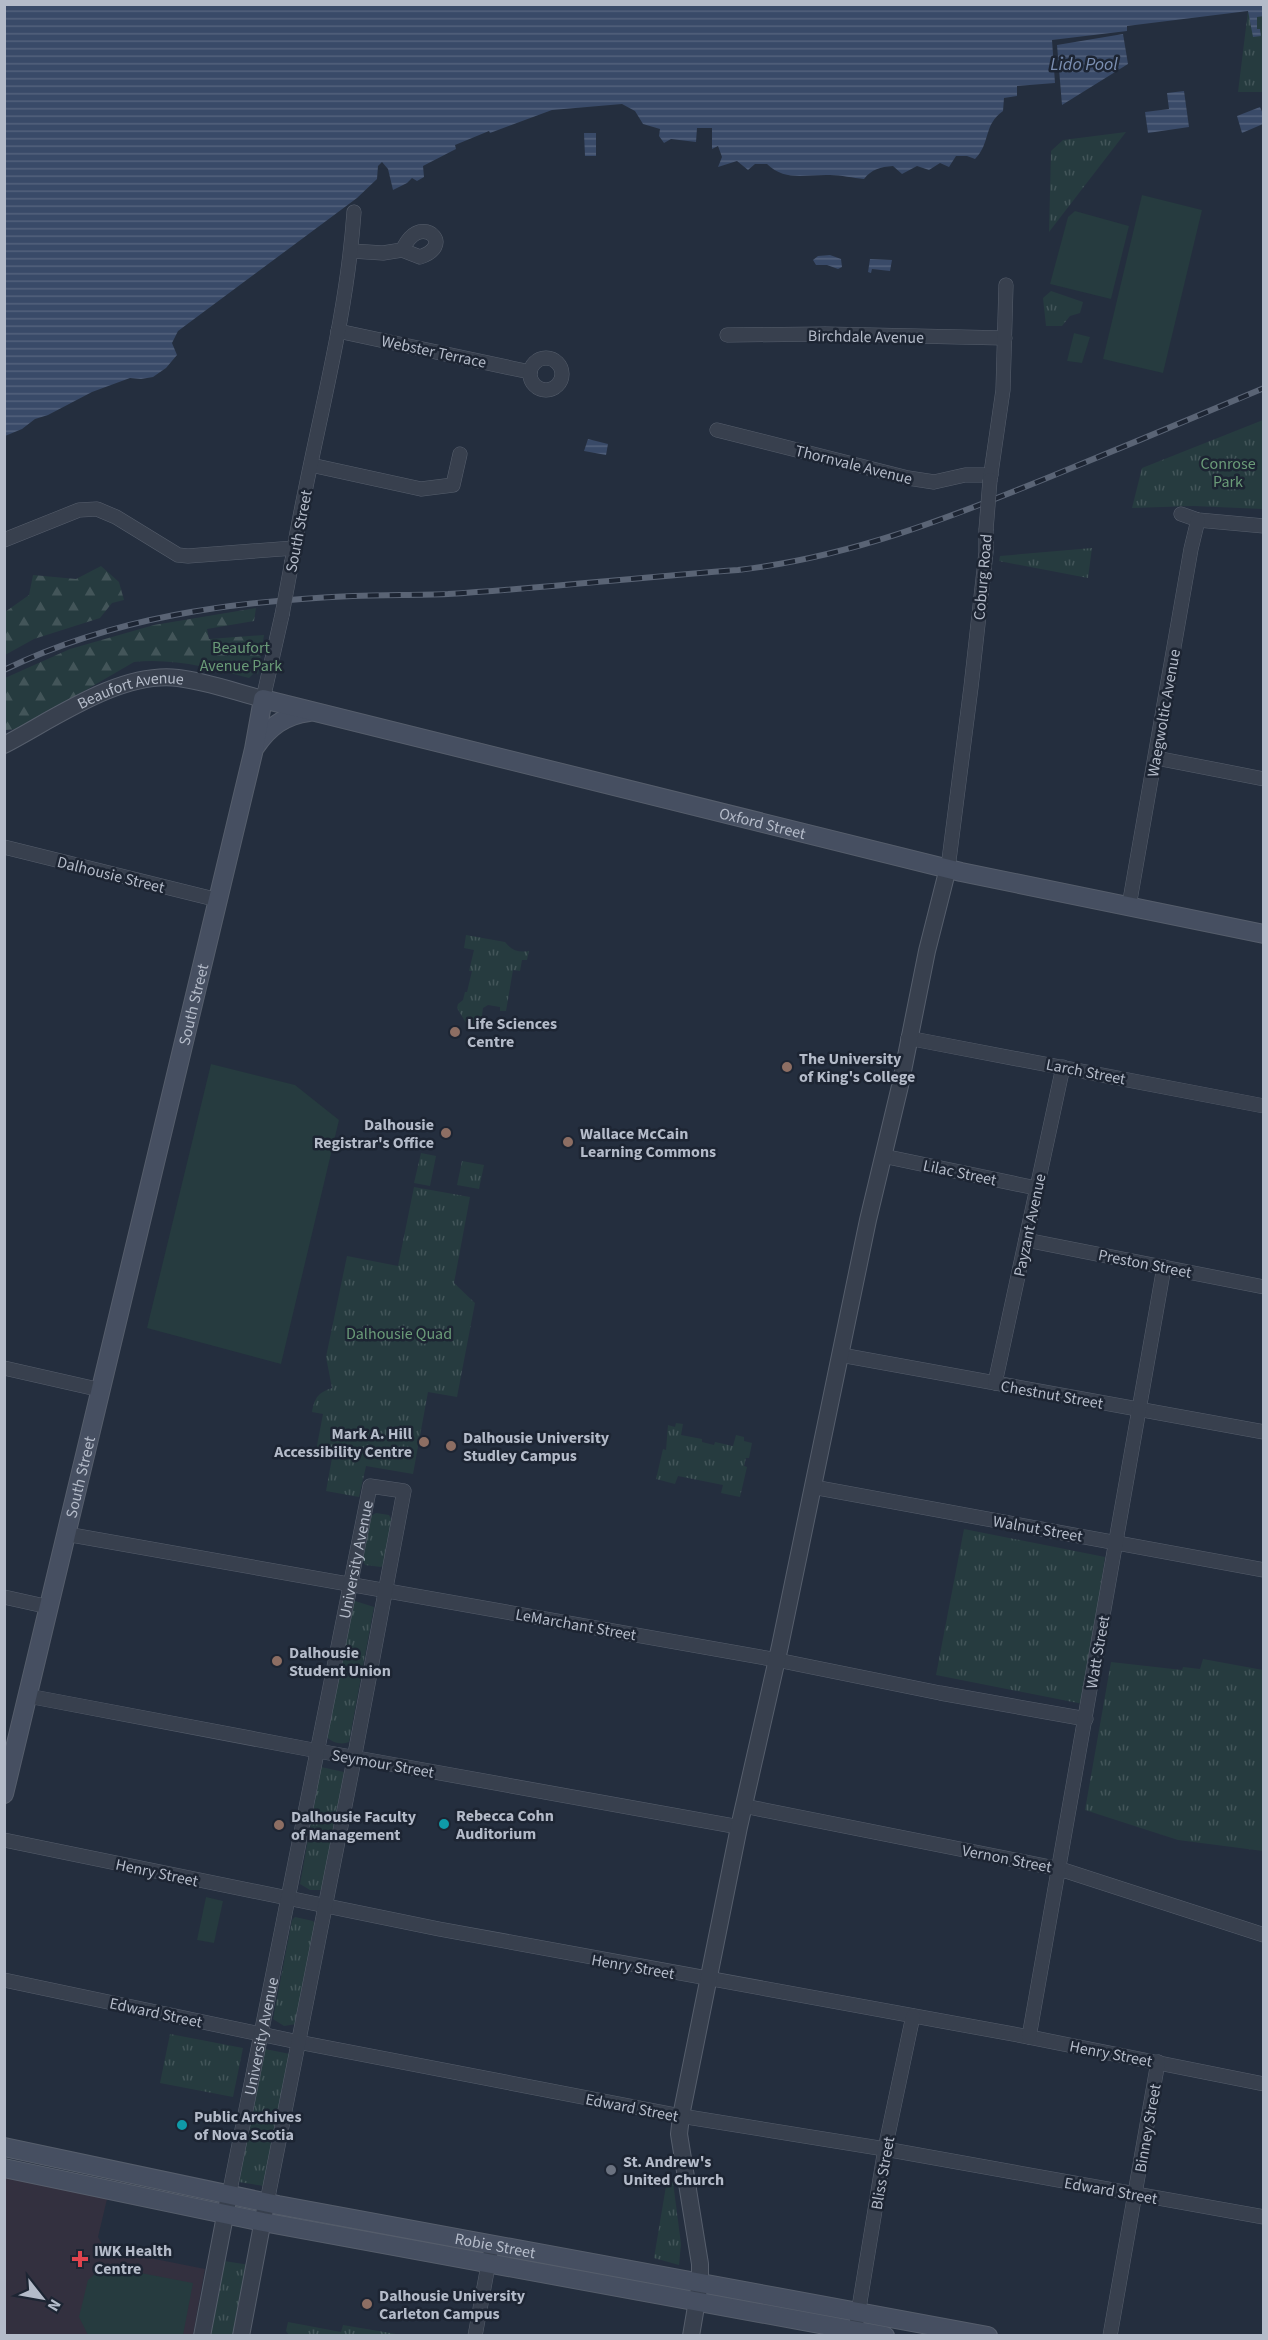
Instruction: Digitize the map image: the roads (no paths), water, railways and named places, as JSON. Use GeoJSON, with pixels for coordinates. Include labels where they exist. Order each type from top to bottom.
{"type":"FeatureCollection","features":[{"type":"Feature","properties":{"kind":"main road","name":"Oxford Street"},"geometry":{"type":"LineString","coordinates":[[263,699],[948,868],[1263,934]]}},
{"type":"Feature","properties":{"kind":"main road","name":"South Street"},"geometry":{"type":"LineString","coordinates":[[4,1794],[254,749],[263,699]]}},
{"type":"Feature","properties":{"kind":"main road"},"geometry":{"type":"LineString","coordinates":[[254,749],[267,730],[286,718],[313,711]]}},
{"type":"Feature","properties":{"kind":"main road","name":"Robie Street"},"geometry":{"type":"LineString","coordinates":[[4,2147],[229,2195],[492,2246],[698,2291],[885,2336]]}},
{"type":"Feature","properties":{"kind":"main road","name":"Robie Street"},"geometry":{"type":"LineString","coordinates":[[4,2168],[263,2222],[489,2264],[858,2311],[988,2336]]}},
{"type":"Feature","properties":{"kind":"street","name":"South Street"},"geometry":{"type":"LineString","coordinates":[[263,699],[282,615],[338,331],[352,251],[354,212]]}},
{"type":"Feature","properties":{"kind":"street"},"geometry":{"type":"LineString","coordinates":[[352,251],[383,253],[402,250]]}},
{"type":"Feature","properties":{"kind":"street","name":"Coburg Road"},"geometry":{"type":"LineString","coordinates":[[948,868],[986,552],[991,478],[1004,390],[1006,285]]}},
{"type":"Feature","properties":{"kind":"street","name":"Webster Terrace"},"geometry":{"type":"LineString","coordinates":[[338,331],[530,372]]}},
{"type":"Feature","properties":{"kind":"street","name":"Birchdale Avenue"},"geometry":{"type":"LineString","coordinates":[[727,335],[825,334],[1005,338]]}},
{"type":"Feature","properties":{"kind":"street","name":"Thornvale Avenue"},"geometry":{"type":"LineString","coordinates":[[717,430],[908,478],[934,482],[965,475],[991,478]]}},
{"type":"Feature","properties":{"kind":"street"},"geometry":{"type":"LineString","coordinates":[[311,465],[421,489],[453,485],[460,454]]}},
{"type":"Feature","properties":{"kind":"street"},"geometry":{"type":"LineString","coordinates":[[4,540],[78,510],[97,509],[116,517],[178,555],[293,555]]}},
{"type":"Feature","properties":{"kind":"street"},"geometry":{"type":"LineString","coordinates":[[1181,514],[1198,520],[1263,526]]}},
{"type":"Feature","properties":{"kind":"street","name":"Waegwoltic Avenue"},"geometry":{"type":"LineString","coordinates":[[1129,906],[1198,520]]}},
{"type":"Feature","properties":{"kind":"street","name":"Beaufort Avenue"},"geometry":{"type":"LineString","coordinates":[[4,745],[99,694],[149,678],[178,678],[263,699]]}},
{"type":"Feature","properties":{"kind":"street"},"geometry":{"type":"LineString","coordinates":[[1155,758],[1263,779]]}},
{"type":"Feature","properties":{"kind":"street","name":"Dalhousie Street"},"geometry":{"type":"LineString","coordinates":[[4,848],[218,900]]}},
{"type":"Feature","properties":{"kind":"street"},"geometry":{"type":"LineString","coordinates":[[691,2336],[700,2264],[679,2134],[681,2116],[739,1827],[777,1660],[908,1038],[948,868]]}},
{"type":"Feature","properties":{"kind":"street","name":"Larch Street"},"geometry":{"type":"LineString","coordinates":[[908,1038],[1263,1106]]}},
{"type":"Feature","properties":{"kind":"street","name":"Payzant Avenue"},"geometry":{"type":"LineString","coordinates":[[995,1383],[1063,1067]]}},
{"type":"Feature","properties":{"kind":"street","name":"Lilac Street"},"geometry":{"type":"LineString","coordinates":[[883,1156],[1036,1188]]}},
{"type":"Feature","properties":{"kind":"street","name":"Preston Street"},"geometry":{"type":"LineString","coordinates":[[1026,1240],[1263,1287]]}},
{"type":"Feature","properties":{"kind":"street","name":"Watt Street"},"geometry":{"type":"LineString","coordinates":[[1029,2037],[1164,1267]]}},
{"type":"Feature","properties":{"kind":"street","name":"Chestnut Street"},"geometry":{"type":"LineString","coordinates":[[841,1355],[1263,1432]]}},
{"type":"Feature","properties":{"kind":"street"},"geometry":{"type":"LineString","coordinates":[[4,1368],[101,1390]]}},
{"type":"Feature","properties":{"kind":"street","name":"University Avenue"},"geometry":{"type":"LineString","coordinates":[[202,2336],[370,1485],[404,1491],[355,1758],[241,2336]]}},
{"type":"Feature","properties":{"kind":"street","name":"Walnut Street"},"geometry":{"type":"LineString","coordinates":[[813,1487],[1263,1569]]}},
{"type":"Feature","properties":{"kind":"street","name":"LeMarchant Street"},"geometry":{"type":"LineString","coordinates":[[66,1534],[777,1660],[940,1693],[1086,1719]]}},
{"type":"Feature","properties":{"kind":"street"},"geometry":{"type":"LineString","coordinates":[[4,1597],[49,1607]]}},
{"type":"Feature","properties":{"kind":"street","name":"Seymour Street"},"geometry":{"type":"LineString","coordinates":[[28,1696],[739,1827]]}},
{"type":"Feature","properties":{"kind":"street","name":"Vernon Street"},"geometry":{"type":"LineString","coordinates":[[744,1806],[1060,1869],[1263,1935]]}},
{"type":"Feature","properties":{"kind":"street","name":"Henry Street"},"geometry":{"type":"LineString","coordinates":[[4,1840],[325,1906],[1029,2037],[1263,2084]]}},
{"type":"Feature","properties":{"kind":"street","name":"Edward Street"},"geometry":{"type":"LineString","coordinates":[[4,1980],[298,2042],[681,2116],[885,2149],[1263,2217]]}},
{"type":"Feature","properties":{"kind":"street","name":"Bliss Street"},"geometry":{"type":"LineString","coordinates":[[855,2330],[885,2149],[913,2016]]}},
{"type":"Feature","properties":{"kind":"street","name":"Binney Street"},"geometry":{"type":"LineString","coordinates":[[1110,2336],[1158,2062]]}},
{"type":"Feature","properties":{"kind":"street"},"geometry":{"type":"LineString","coordinates":[[475,2336],[492,2246]]}},
{"type":"Feature","properties":{"kind":"water"},"geometry":{"type":"Polygon","coordinates":[[[5,4],[1263,4],[1264,16],[1257,17],[1257,29],[1260,29],[1261,36],[1253,37],[1248,11],[1127,26],[1127,31],[1052,40],[1055,83],[1017,86],[1017,96],[1004,98],[1003,111],[992,122],[983,147],[975,159],[956,156],[949,167],[940,163],[929,170],[917,166],[902,174],[893,166],[888,166],[873,171],[864,179],[834,175],[789,175],[774,170],[767,164],[755,164],[748,170],[737,161],[718,167],[722,157],[718,146],[712,149],[712,128],[697,128],[696,142],[671,139],[664,143],[659,136],[660,129],[643,124],[635,111],[622,104],[552,110],[490,133],[489,131],[455,145],[456,149],[423,166],[424,177],[417,181],[412,178],[393,190],[388,169],[382,162],[378,166],[377,179],[357,198],[178,331],[172,343],[177,355],[166,368],[153,377],[130,378],[92,392],[5,436],[5,4]]]}},
{"type":"Feature","properties":{"kind":"water","name":"Lido Pool"},"geometry":{"type":"Polygon","coordinates":[[[1123,34],[1128,64],[1062,105],[1057,45],[1123,34]]]}},
{"type":"Feature","properties":{"kind":"water"},"geometry":{"type":"Polygon","coordinates":[[[1184,91],[1189,127],[1148,133],[1145,112],[1169,109],[1167,93],[1184,91]]]}},
{"type":"Feature","properties":{"kind":"water"},"geometry":{"type":"Polygon","coordinates":[[[1260,107],[1263,124],[1242,133],[1237,116],[1260,107]]]}},
{"type":"Feature","properties":{"kind":"water"},"geometry":{"type":"Polygon","coordinates":[[[584,133],[596,133],[596,156],[585,156],[584,133]]]}},
{"type":"Feature","properties":{"kind":"water"},"geometry":{"type":"Polygon","coordinates":[[[830,255],[841,259],[842,267],[838,269],[827,265],[816,265],[813,260],[818,256],[830,255]]]}},
{"type":"Feature","properties":{"kind":"water"},"geometry":{"type":"Polygon","coordinates":[[[870,259],[892,260],[890,271],[872,269],[871,273],[868,272],[870,259]]]}},
{"type":"Feature","properties":{"kind":"water"},"geometry":{"type":"Polygon","coordinates":[[[588,439],[608,444],[606,455],[584,451],[588,439]]]}},
{"type":"Feature","properties":{"kind":"railway"},"geometry":{"type":"LineString","coordinates":[[4,670],[88,637],[174,615],[219,608],[308,598],[484,592],[738,570],[820,556],[898,534],[975,507],[1264,388]]}},
{"type":"Feature","properties":{"kind":"place","name":"Life Sciences Centre"},"geometry":{"type":"Point","coordinates":[455,1032]}},
{"type":"Feature","properties":{"kind":"place","name":"The University of King's College"},"geometry":{"type":"Point","coordinates":[787,1067]}},
{"type":"Feature","properties":{"kind":"place","name":"Dalhousie Registrar's Office"},"geometry":{"type":"Point","coordinates":[446,1133]}},
{"type":"Feature","properties":{"kind":"place","name":"Wallace McCain Learning Commons"},"geometry":{"type":"Point","coordinates":[568,1142]}},
{"type":"Feature","properties":{"kind":"place","name":"Mark A. Hill Accessibility Centre"},"geometry":{"type":"Point","coordinates":[424,1442]}},
{"type":"Feature","properties":{"kind":"place","name":"Dalhousie University Studley Campus"},"geometry":{"type":"Point","coordinates":[451,1446]}},
{"type":"Feature","properties":{"kind":"place","name":"Dalhousie Student Union"},"geometry":{"type":"Point","coordinates":[277,1661]}},
{"type":"Feature","properties":{"kind":"place","name":"Rebecca Cohn Auditorium"},"geometry":{"type":"Point","coordinates":[444,1824]}},
{"type":"Feature","properties":{"kind":"place","name":"Dalhousie Faculty of Management"},"geometry":{"type":"Point","coordinates":[279,1825]}},
{"type":"Feature","properties":{"kind":"place","name":"Public Archives of Nova Scotia"},"geometry":{"type":"Point","coordinates":[182,2125]}},
{"type":"Feature","properties":{"kind":"place","name":"St. Andrew's United Church"},"geometry":{"type":"Point","coordinates":[611,2170]}},
{"type":"Feature","properties":{"kind":"place","name":"IWK Health Centre"},"geometry":{"type":"Point","coordinates":[80,2259]}},
{"type":"Feature","properties":{"kind":"place","name":"Dalhousie University Carleton Campus"},"geometry":{"type":"Point","coordinates":[367,2304]}},
{"type":"Feature","properties":{"kind":"park label","name":"Conrose Park"},"geometry":{"type":"Point","coordinates":[1228,472]}},
{"type":"Feature","properties":{"kind":"park label","name":"Beaufort Avenue Park"},"geometry":{"type":"Point","coordinates":[241,656]}},
{"type":"Feature","properties":{"kind":"park label","name":"Dalhousie Quad"},"geometry":{"type":"Point","coordinates":[399,1333]}}]}
